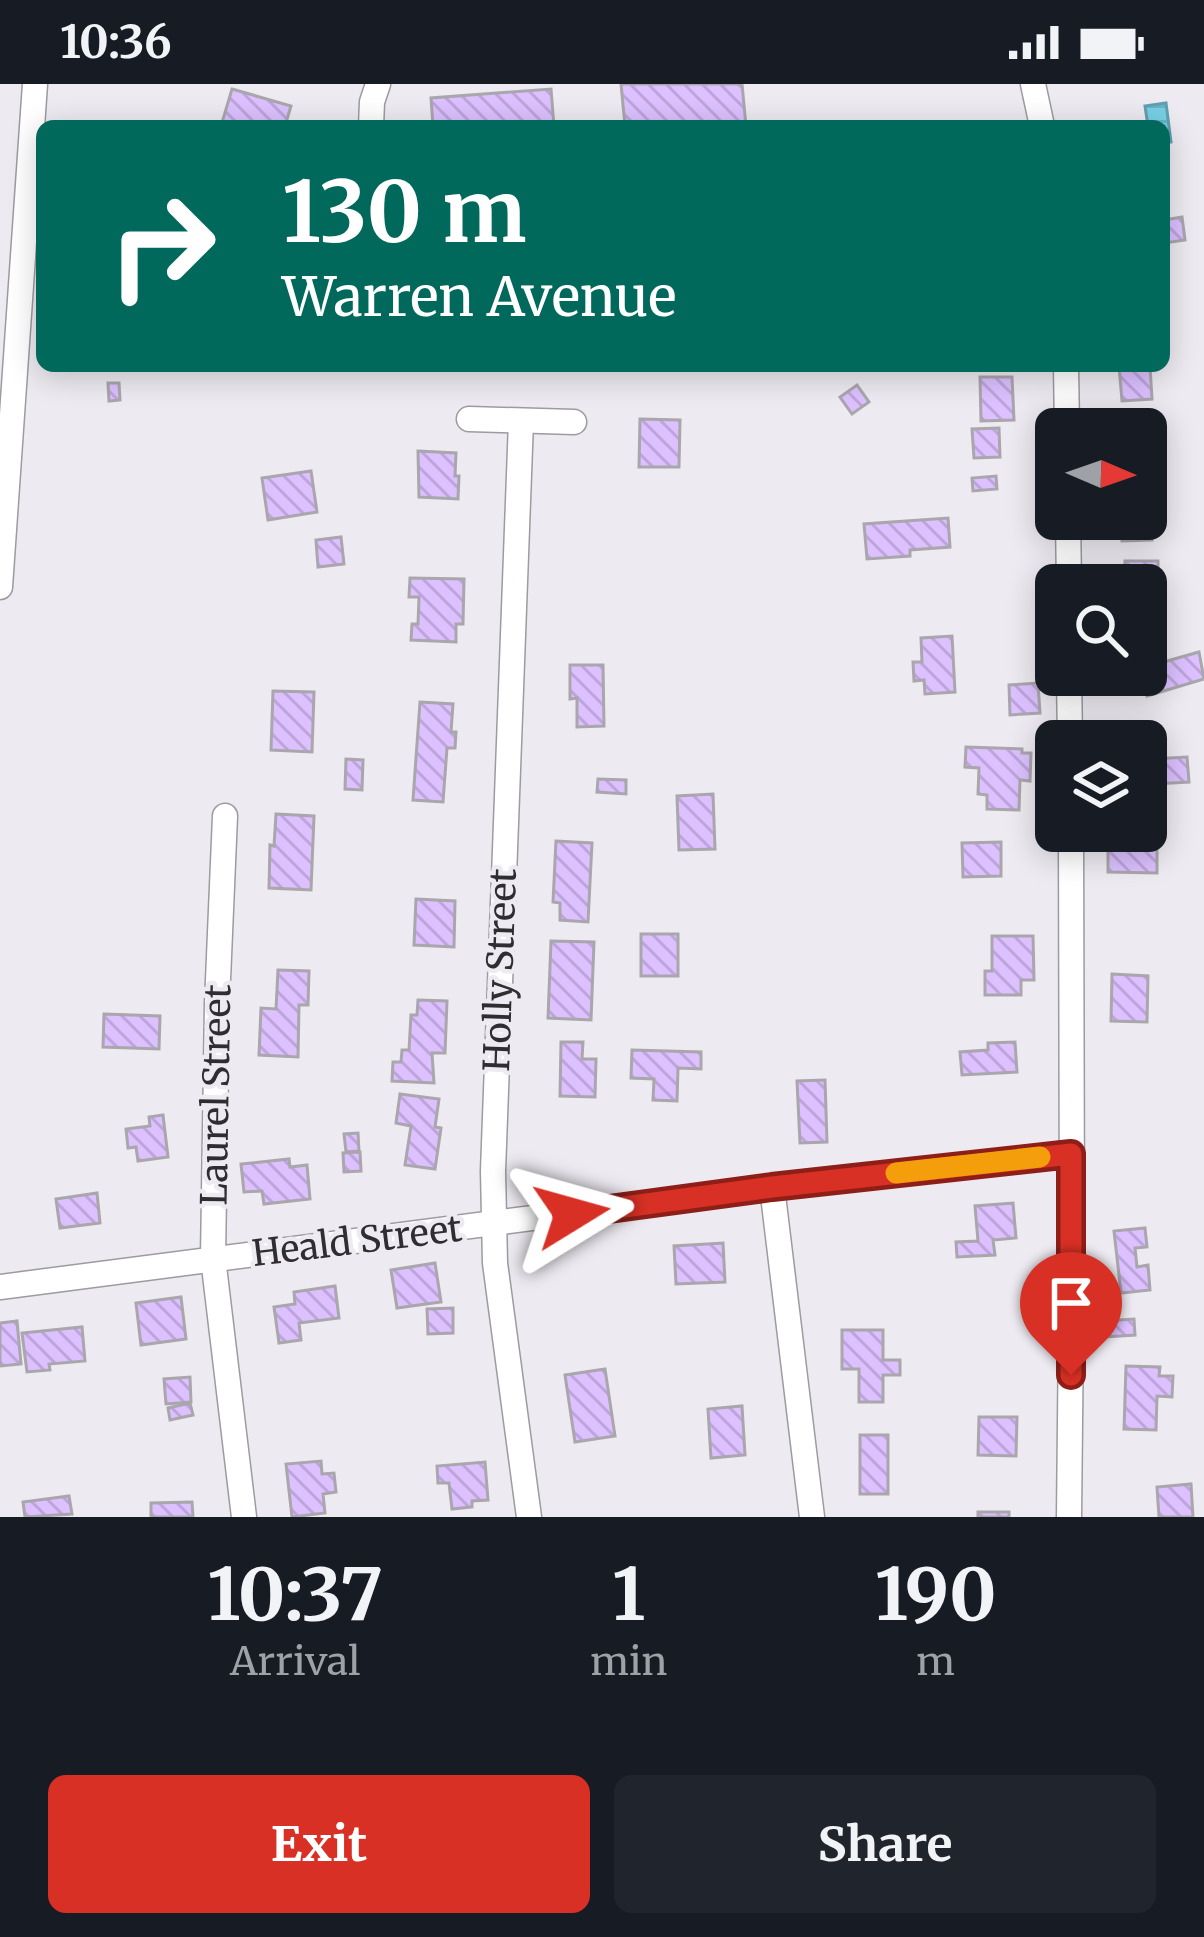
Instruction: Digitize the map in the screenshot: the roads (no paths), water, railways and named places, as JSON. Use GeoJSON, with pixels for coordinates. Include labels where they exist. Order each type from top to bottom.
{"type":"FeatureCollection","features":[{"type":"Feature","properties":{"kind":"street"},"geometry":{"type":"LineString","coordinates":[[0,587],[35,215],[35,84]]}},
{"type":"Feature","properties":{"kind":"street"},"geometry":{"type":"LineString","coordinates":[[371,120],[378,84]]}},
{"type":"Feature","properties":{"kind":"street"},"geometry":{"type":"LineString","coordinates":[[1033,84],[1041,120]]}},
{"type":"Feature","properties":{"kind":"street"},"geometry":{"type":"LineString","coordinates":[[1066,372],[1067,408]]}},
{"type":"Feature","properties":{"kind":"street"},"geometry":{"type":"LineString","coordinates":[[469,419],[574,422]]}},
{"type":"Feature","properties":{"kind":"street","name":"Holly Street"},"geometry":{"type":"LineString","coordinates":[[520,421],[493,1172],[495,1263],[529,1517]]}},
{"type":"Feature","properties":{"kind":"street","name":"Laurel Street"},"geometry":{"type":"LineString","coordinates":[[225,816],[213,1258],[244,1517]]}},
{"type":"Feature","properties":{"kind":"street"},"geometry":{"type":"LineString","coordinates":[[1069,1517],[1071,852]]}},
{"type":"Feature","properties":{"kind":"street","name":"Heald Street"},"geometry":{"type":"LineString","coordinates":[[0,1287],[772,1187],[1071,1154]]}},
{"type":"Feature","properties":{"kind":"street"},"geometry":{"type":"LineString","coordinates":[[772,1187],[812,1517]]}},
{"type":"Feature","properties":{"kind":"water"},"geometry":{"type":"Polygon","coordinates":[[[1166,103],[1168,120],[1147,120],[1145,106],[1166,103]]]}}]}
